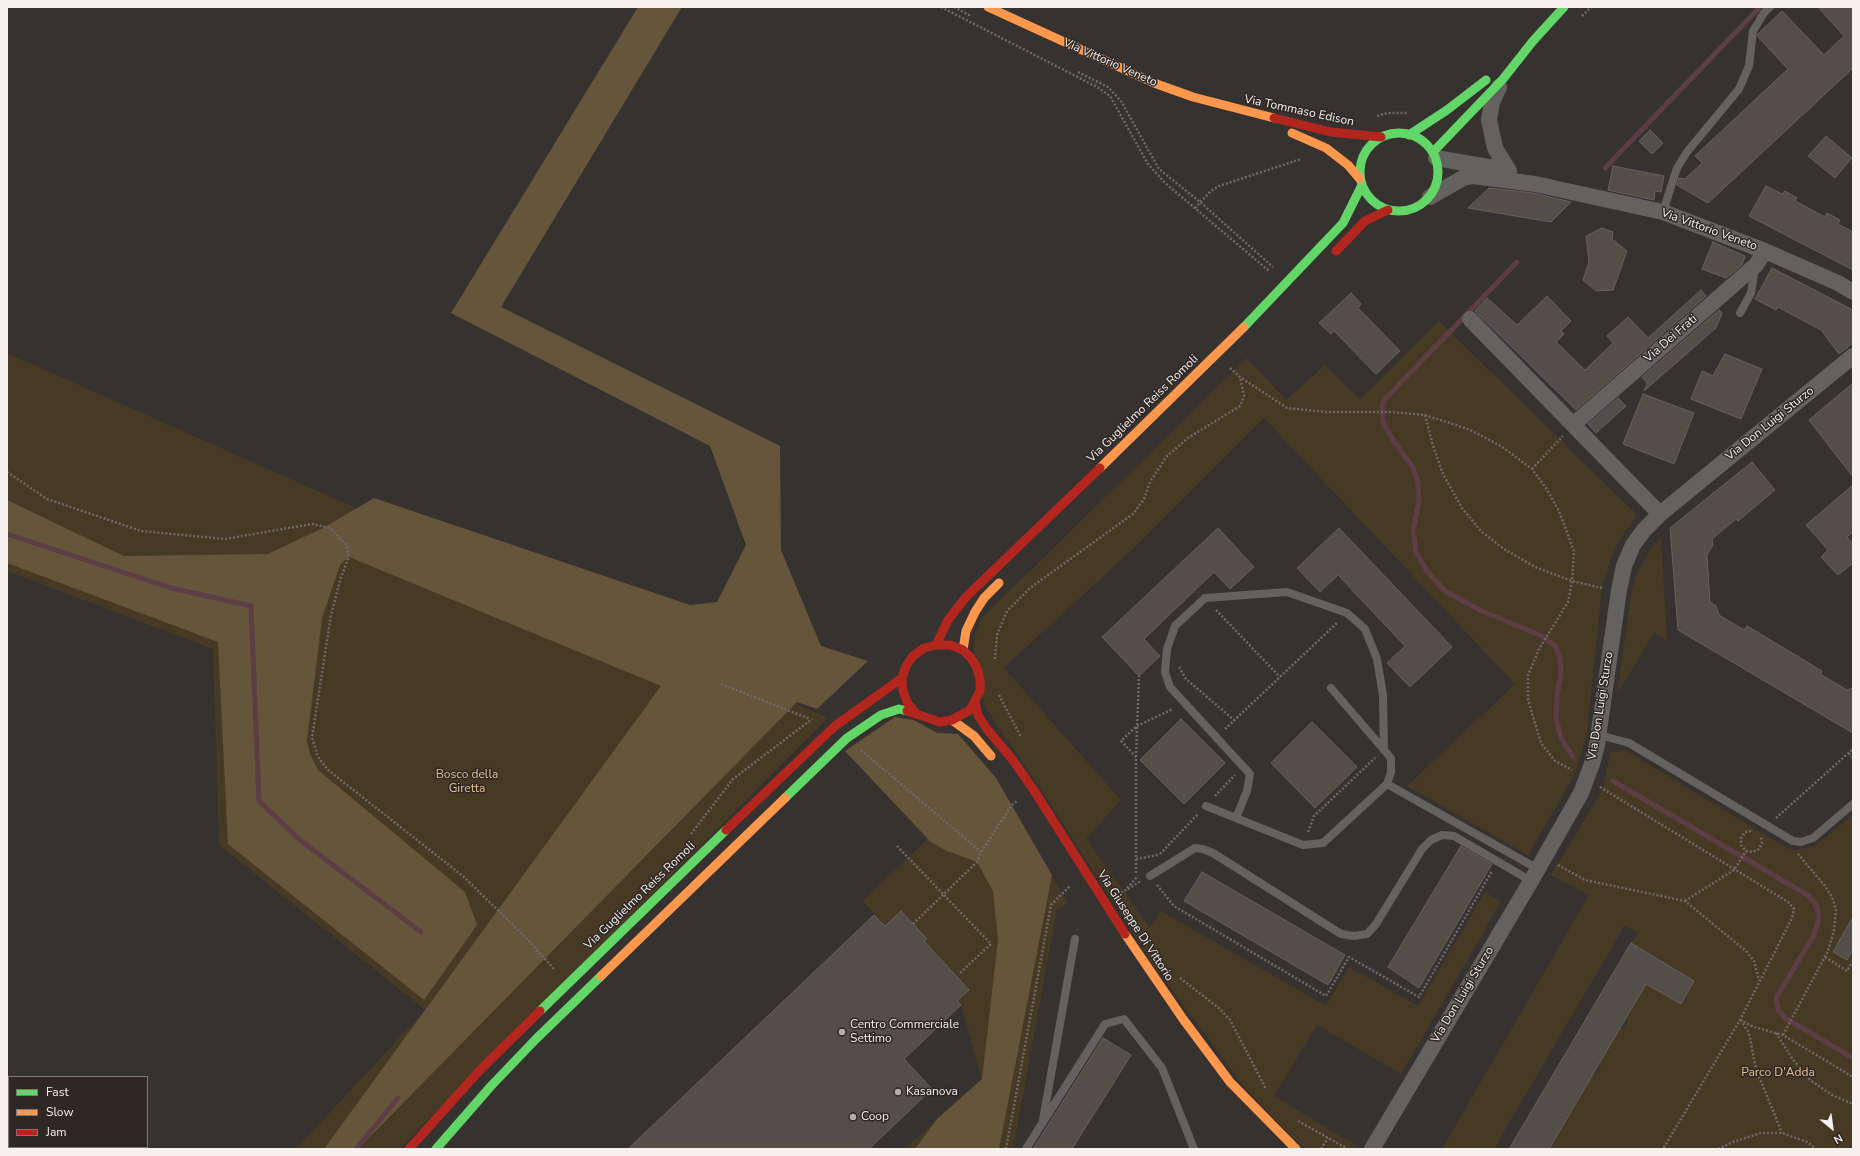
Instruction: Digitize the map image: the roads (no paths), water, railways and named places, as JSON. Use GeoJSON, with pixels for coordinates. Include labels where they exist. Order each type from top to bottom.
{"type":"FeatureCollection","features":[{"type":"Feature","properties":{"kind":"street","name":"Via Vittorio Veneto"},"geometry":{"type":"LineString","coordinates":[[988,7],[1154,84],[1236,109]]}},
{"type":"Feature","properties":{"kind":"street"},"geometry":{"type":"LineString","coordinates":[[1410,134],[1497,75],[1533,41],[1564,7]]}},
{"type":"Feature","properties":{"kind":"street"},"geometry":{"type":"LineString","coordinates":[[1435,155],[1497,75]]}},
{"type":"Feature","properties":{"kind":"street"},"geometry":{"type":"LineString","coordinates":[[1497,75],[1490,120],[1495,148],[1509,171]]}},
{"type":"Feature","properties":{"kind":"street","name":"Via Tommaso Edison"},"geometry":{"type":"LineString","coordinates":[[1236,109],[1331,132],[1382,138]]}},
{"type":"Feature","properties":{"kind":"street","name":"Via Tommaso Edison"},"geometry":{"type":"LineString","coordinates":[[1236,109],[1326,148],[1348,164],[1361,182]]}},
{"type":"Feature","properties":{"kind":"street"},"geometry":{"type":"LineString","coordinates":[[1396,133],[1410,134],[1423,140],[1435,155],[1439,177],[1430,197],[1424,203],[1413,210],[1396,212],[1375,204],[1368,197],[1361,182],[1360,166],[1363,156],[1368,148],[1382,138],[1396,133]]}},
{"type":"Feature","properties":{"kind":"street","name":"Via Vittorio Veneto"},"geometry":{"type":"LineString","coordinates":[[1435,155],[1509,171],[1534,184]]}},
{"type":"Feature","properties":{"kind":"street","name":"Via Vittorio Veneto"},"geometry":{"type":"LineString","coordinates":[[1430,197],[1449,184],[1468,177],[1534,184],[1663,212],[1765,251],[1838,283],[1853,292]]}},
{"type":"Feature","properties":{"kind":"street","name":"Via Guglielmo Reiss Romoli"},"geometry":{"type":"LineString","coordinates":[[936,644],[948,620],[966,597],[1217,355],[1343,223],[1349,214],[1361,182]]}},
{"type":"Feature","properties":{"kind":"street"},"geometry":{"type":"LineString","coordinates":[[1327,260],[1365,221],[1388,210]]}},
{"type":"Feature","properties":{"kind":"street","name":"Via Dei Frati"},"geometry":{"type":"LineString","coordinates":[[1574,424],[1756,265],[1765,251]]}},
{"type":"Feature","properties":{"kind":"street"},"geometry":{"type":"LineString","coordinates":[[1470,319],[1574,424],[1660,514]]}},
{"type":"Feature","properties":{"kind":"street","name":"Via Don Luigi Sturzo"},"geometry":{"type":"LineString","coordinates":[[1372,1149],[1538,869],[1581,793],[1592,764],[1599,735],[1619,590],[1624,566],[1633,545],[1644,530],[1660,514],[1853,356]]}},
{"type":"Feature","properties":{"kind":"street"},"geometry":{"type":"LineString","coordinates":[[963,650],[966,631],[975,612],[984,598],[1007,576]]}},
{"type":"Feature","properties":{"kind":"street"},"geometry":{"type":"LineString","coordinates":[[436,1149],[491,1086],[536,1039],[847,738],[881,714],[899,709],[917,714],[928,720],[940,722],[952,720],[970,710],[976,702],[980,691],[980,679],[977,668],[971,658],[963,650],[950,645],[936,644],[924,648],[913,656],[906,666],[902,678],[903,691],[908,704],[917,714]]}},
{"type":"Feature","properties":{"kind":"street","name":"Via Guglielmo Reiss Romoli"},"geometry":{"type":"LineString","coordinates":[[412,1147],[480,1070],[612,939],[835,726],[902,678]]}},
{"type":"Feature","properties":{"kind":"street","name":"Via Giuseppe Di Vittorio"},"geometry":{"type":"LineString","coordinates":[[976,702],[978,715],[986,728],[1012,759],[1033,789],[1130,941],[1183,1019],[1230,1082],[1296,1149]]}},
{"type":"Feature","properties":{"kind":"street"},"geometry":{"type":"LineString","coordinates":[[952,720],[974,736],[999,765]]}},
{"type":"Feature","properties":{"kind":"street"},"geometry":{"type":"LineString","coordinates":[[491,1086],[488,1078],[491,1071],[577,985],[612,939]]}},
{"type":"Feature","properties":{"kind":"lane"},"geometry":{"type":"LineString","coordinates":[[1663,212],[1677,168],[1687,152],[1739,89],[1749,66],[1753,31],[1764,13],[1770,7]]}},
{"type":"Feature","properties":{"kind":"lane"},"geometry":{"type":"LineString","coordinates":[[1740,313],[1751,293],[1756,265]]}},
{"type":"Feature","properties":{"kind":"lane"},"geometry":{"type":"LineString","coordinates":[[1236,818],[1249,782],[1250,774],[1170,687],[1165,672],[1167,649],[1175,626],[1205,598],[1287,592],[1347,613],[1365,629],[1377,659],[1383,695],[1384,750]]}},
{"type":"Feature","properties":{"kind":"lane"},"geometry":{"type":"LineString","coordinates":[[1206,806],[1303,845],[1323,843],[1387,784],[1391,772],[1391,758],[1331,688]]}},
{"type":"Feature","properties":{"kind":"lane"},"geometry":{"type":"LineString","coordinates":[[1599,735],[1628,743],[1792,841],[1802,842],[1813,838],[1853,804]]}},
{"type":"Feature","properties":{"kind":"lane"},"geometry":{"type":"LineString","coordinates":[[1387,784],[1538,869]]}},
{"type":"Feature","properties":{"kind":"lane"},"geometry":{"type":"LineString","coordinates":[[1150,876],[1195,848],[1203,849],[1341,934],[1354,936],[1367,934],[1376,924],[1422,849],[1431,840],[1442,835],[1454,836],[1497,862],[1538,869]]}},
{"type":"Feature","properties":{"kind":"lane"},"geometry":{"type":"LineString","coordinates":[[1042,1124],[1075,939]]}},
{"type":"Feature","properties":{"kind":"lane"},"geometry":{"type":"LineString","coordinates":[[1026,1149],[1106,1024],[1124,1019],[1162,1068],[1194,1149]]}},
{"type":"Feature","properties":{"kind":"waterway"},"geometry":{"type":"LineString","coordinates":[[1605,168],[1760,7]]}},
{"type":"Feature","properties":{"kind":"waterway"},"geometry":{"type":"LineString","coordinates":[[1517,262],[1386,398],[1382,406],[1383,422],[1393,440],[1412,466],[1418,482],[1419,502],[1413,530],[1416,552],[1427,571],[1445,591],[1482,611],[1542,636],[1555,646],[1560,658],[1561,674],[1557,696],[1556,718],[1561,738],[1573,757]]}},
{"type":"Feature","properties":{"kind":"waterway"},"geometry":{"type":"LineString","coordinates":[[7,534],[171,588],[251,606],[259,801],[300,840],[421,932]]}},
{"type":"Feature","properties":{"kind":"waterway"},"geometry":{"type":"LineString","coordinates":[[1613,781],[1809,896],[1817,907],[1819,918],[1814,935],[1776,998],[1778,1010],[1785,1018],[1853,1058]]}},
{"type":"Feature","properties":{"kind":"waterway"},"geometry":{"type":"LineString","coordinates":[[356,1149],[398,1098]]}},
{"type":"Feature","properties":{"kind":"place","name":"Centro Commerciale Settimo"},"geometry":{"type":"Point","coordinates":[842,1032]}},
{"type":"Feature","properties":{"kind":"place","name":"Kasanova"},"geometry":{"type":"Point","coordinates":[898,1092]}},
{"type":"Feature","properties":{"kind":"place","name":"Coop"},"geometry":{"type":"Point","coordinates":[853,1117]}},
{"type":"Feature","properties":{"kind":"park label","name":"Bosco della Giretta"},"geometry":{"type":"Point","coordinates":[467,782]}},
{"type":"Feature","properties":{"kind":"park label","name":"Parco D'Adda"},"geometry":{"type":"Point","coordinates":[1778,1073]}}]}
